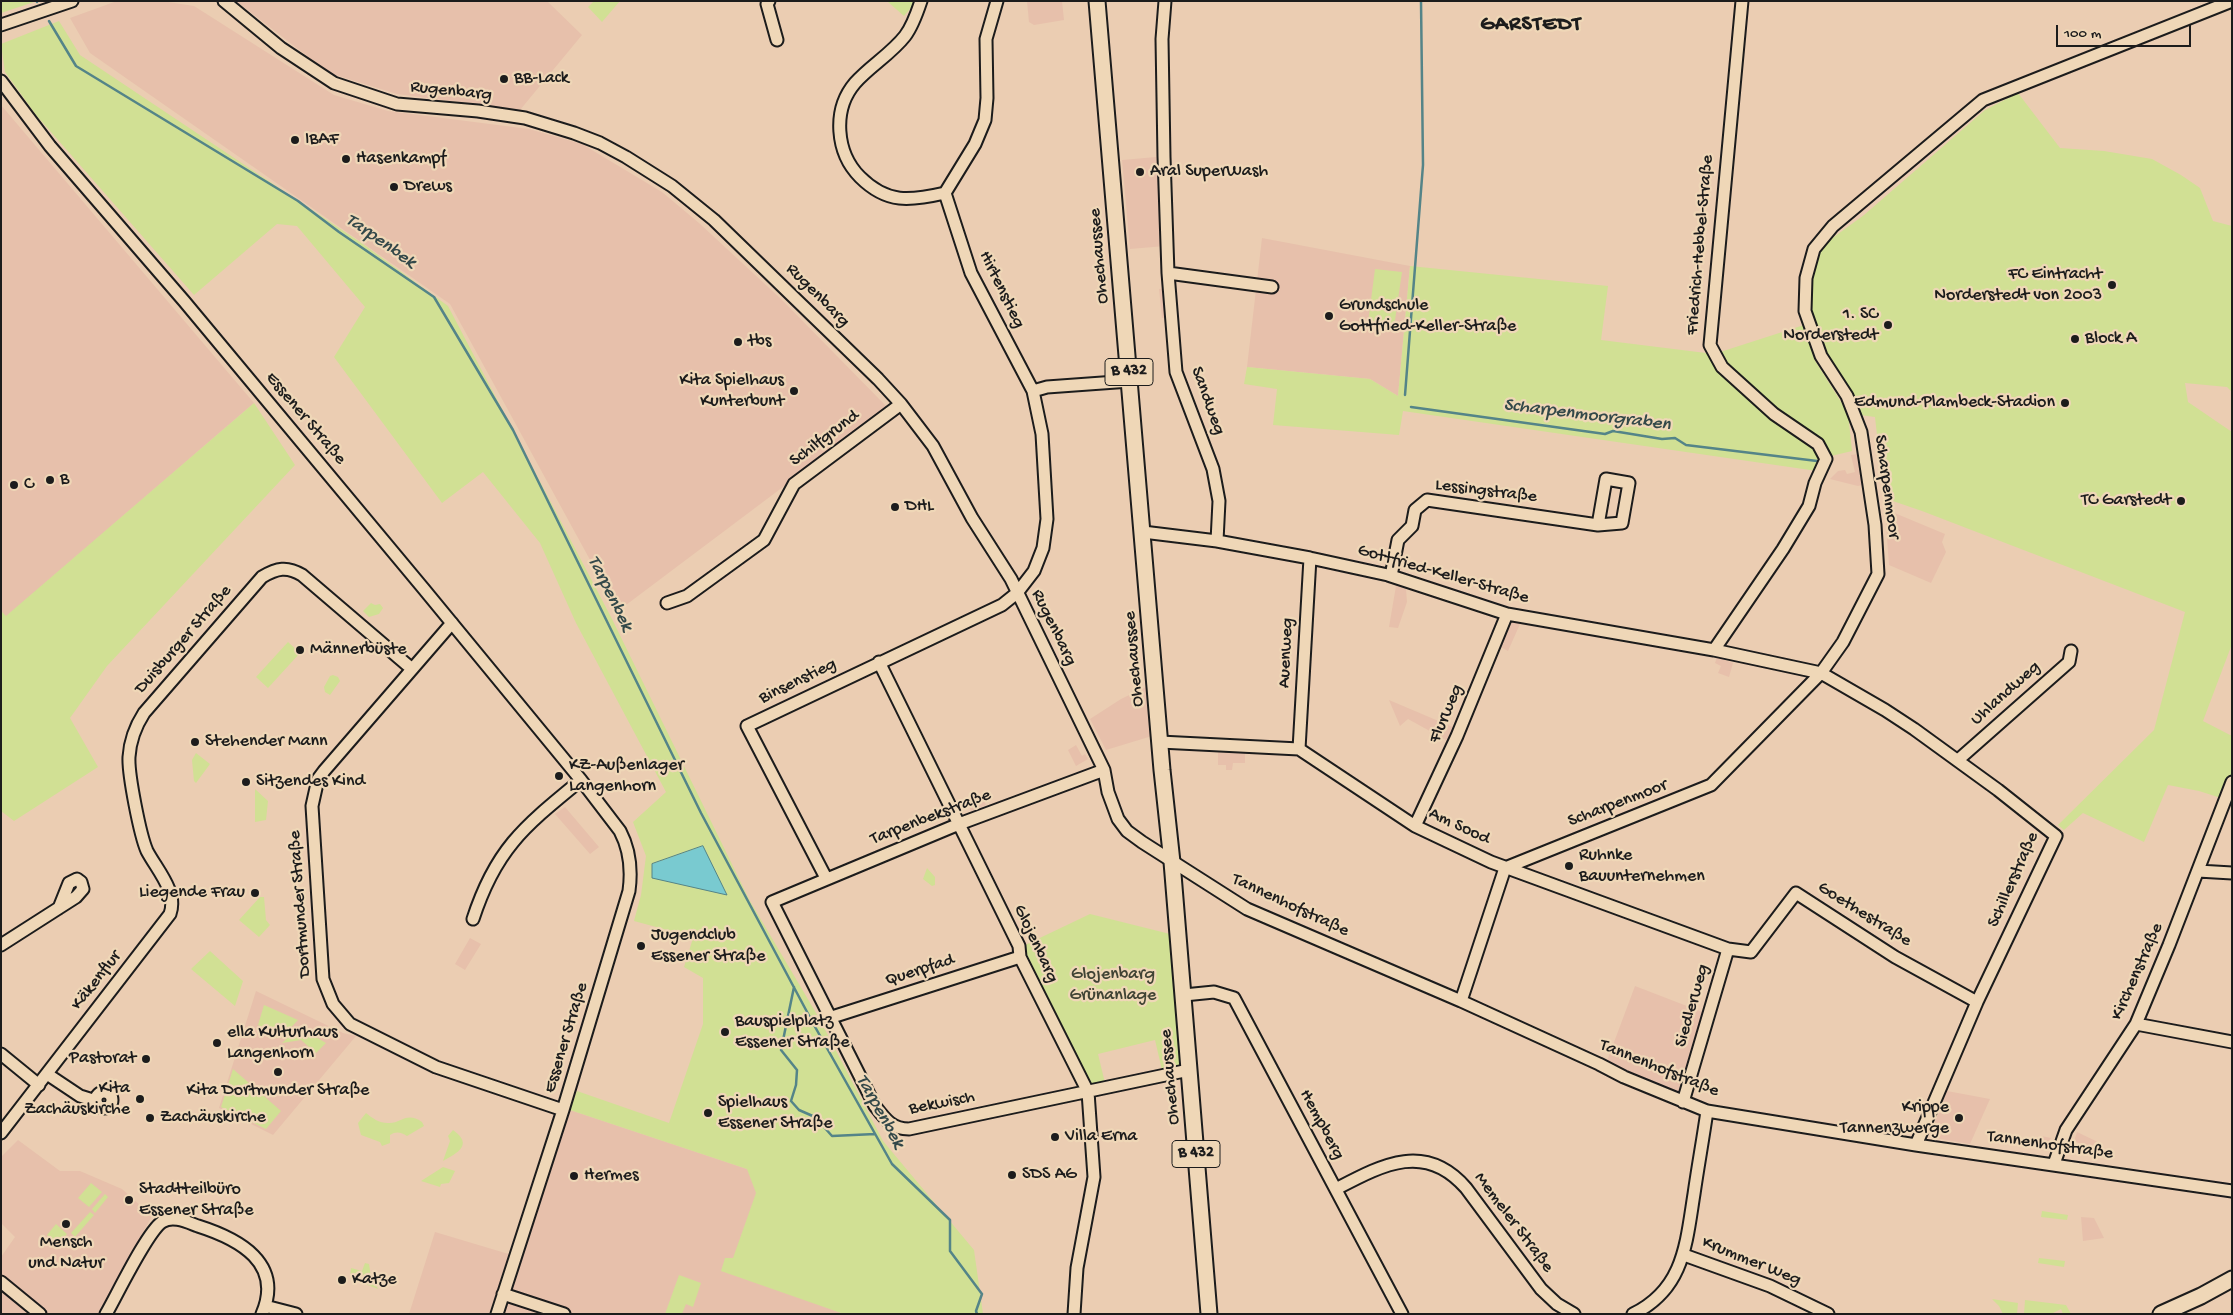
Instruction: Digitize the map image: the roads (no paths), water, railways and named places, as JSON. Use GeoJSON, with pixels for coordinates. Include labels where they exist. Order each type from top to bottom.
{"type":"FeatureCollection","features":[{"type":"Feature","properties":{"kind":"main road","name":"Ohechaussee"},"geometry":{"type":"LineString","coordinates":[[1097,1],[1160,742],[1184,995],[1209,1314]]}},
{"type":"Feature","properties":{"kind":"main road"},"geometry":{"type":"LineString","coordinates":[[2161,1314],[2201,1296],[2232,1279]]}},
{"type":"Feature","properties":{"kind":"street"},"geometry":{"type":"LineString","coordinates":[[1,25],[72,1]]}},
{"type":"Feature","properties":{"kind":"street","name":"Rugenbarg"},"geometry":{"type":"LineString","coordinates":[[224,1],[282,48],[334,83],[396,104],[478,111],[525,118],[574,133],[600,143],[626,157],[672,186],[714,220],[901,404],[933,446],[972,518],[1018,593],[1104,770],[1112,806],[1118,819],[1127,831],[1172,862]]}},
{"type":"Feature","properties":{"kind":"street"},"geometry":{"type":"LineString","coordinates":[[769,1],[767,4],[777,40]]}},
{"type":"Feature","properties":{"kind":"street"},"geometry":{"type":"LineString","coordinates":[[921,1],[906,36],[854,84],[843,106],[838,130],[842,149],[858,176],[874,190],[896,199],[915,200],[945,193],[975,144],[984,120],[987,98],[986,38],[997,1]]}},
{"type":"Feature","properties":{"kind":"street","name":"Sandweg"},"geometry":{"type":"LineString","coordinates":[[1165,1],[1162,59],[1168,273],[1176,372],[1213,469],[1219,501],[1217,541]]}},
{"type":"Feature","properties":{"kind":"street","name":"Friedrich-Hebbel-Straße"},"geometry":{"type":"LineString","coordinates":[[1714,650],[1783,549],[1809,506],[1826,459],[1818,444],[1774,414],[1722,367],[1710,345],[1742,1]]}},
{"type":"Feature","properties":{"kind":"street","name":"Scharpenmoor"},"geometry":{"type":"LineString","coordinates":[[1505,868],[1711,785],[1821,673],[1843,642],[1878,574],[1876,525],[1861,432],[1846,396],[1821,356],[1805,311],[1806,278],[1814,249],[1834,226],[1983,100],[2232,1]]}},
{"type":"Feature","properties":{"kind":"street","name":"Essener Straße"},"geometry":{"type":"LineString","coordinates":[[1,81],[50,146],[184,301],[452,623],[581,780],[625,840],[630,862],[630,879],[620,922],[563,1110],[497,1314]]}},
{"type":"Feature","properties":{"kind":"street","name":"Hirtenstieg"},"geometry":{"type":"LineString","coordinates":[[945,193],[971,273],[1033,391],[1042,434],[1047,519],[1043,548],[1034,571],[1018,593]]}},
{"type":"Feature","properties":{"kind":"street"},"geometry":{"type":"LineString","coordinates":[[1168,273],[1272,287]]}},
{"type":"Feature","properties":{"kind":"street"},"geometry":{"type":"LineString","coordinates":[[1033,391],[1048,387],[1130,381]]}},
{"type":"Feature","properties":{"kind":"street","name":"Schilfgrund"},"geometry":{"type":"LineString","coordinates":[[668,603],[687,596],[764,540],[794,484],[901,404]]}},
{"type":"Feature","properties":{"kind":"street","name":"Lessingstraße"},"geometry":{"type":"LineString","coordinates":[[1391,576],[1398,540],[1412,526],[1415,510],[1427,500],[1598,525]]}},
{"type":"Feature","properties":{"kind":"street","name":"Gottfried-Keller-Straße"},"geometry":{"type":"LineString","coordinates":[[1143,532],[1217,541],[1310,558],[1391,576],[1507,614],[1714,650],[1821,673]]}},
{"type":"Feature","properties":{"kind":"street","name":"Auenweg"},"geometry":{"type":"LineString","coordinates":[[1299,749],[1310,558]]}},
{"type":"Feature","properties":{"kind":"street","name":"Duisburger Straße"},"geometry":{"type":"LineString","coordinates":[[172,907],[170,892],[147,850],[140,832],[129,758],[133,733],[144,713],[262,577],[278,569],[288,568],[302,575],[412,669]]}},
{"type":"Feature","properties":{"kind":"street","name":"Binsenstieg"},"geometry":{"type":"LineString","coordinates":[[826,878],[747,726],[1002,605],[1018,593]]}},
{"type":"Feature","properties":{"kind":"street","name":"Flurweg"},"geometry":{"type":"LineString","coordinates":[[1415,826],[1458,736],[1507,614]]}},
{"type":"Feature","properties":{"kind":"street","name":"Dortmunder Straße"},"geometry":{"type":"LineString","coordinates":[[452,623],[324,771],[315,791],[312,806],[312,823],[321,964],[326,989],[333,1004],[350,1024],[387,1044],[436,1067],[563,1110]]}},
{"type":"Feature","properties":{"kind":"street","name":"Uhlandweg"},"geometry":{"type":"LineString","coordinates":[[1958,760],[2069,662],[2071,651]]}},
{"type":"Feature","properties":{"kind":"street","name":"Glojenbarg"},"geometry":{"type":"LineString","coordinates":[[879,662],[1019,946],[1020,957],[1088,1092],[1094,1177],[1077,1268],[1074,1314]]}},
{"type":"Feature","properties":{"kind":"street","name":"Schillerstraße"},"geometry":{"type":"LineString","coordinates":[[1821,673],[1885,710],[1958,760],[2056,836],[1978,1002],[1916,1144]]}},
{"type":"Feature","properties":{"kind":"street"},"geometry":{"type":"LineString","coordinates":[[1160,742],[1299,749]]}},
{"type":"Feature","properties":{"kind":"street","name":"Am Sood"},"geometry":{"type":"LineString","coordinates":[[1299,749],[1415,826],[1505,868],[1728,949],[1751,952]]}},
{"type":"Feature","properties":{"kind":"street","name":"Tarpenbekstraße"},"geometry":{"type":"LineString","coordinates":[[772,902],[959,824],[1104,770]]}},
{"type":"Feature","properties":{"kind":"street"},"geometry":{"type":"LineString","coordinates":[[473,919],[494,869],[512,842],[532,821],[581,780]]}},
{"type":"Feature","properties":{"kind":"street","name":"Kirchenstraße"},"geometry":{"type":"LineString","coordinates":[[2054,1164],[2066,1130],[2136,1024],[2232,782]]}},
{"type":"Feature","properties":{"kind":"street","name":"Tannenhofstraße"},"geometry":{"type":"LineString","coordinates":[[1172,862],[1247,909],[1461,1001],[1624,1077],[1707,1111],[2232,1191]]}},
{"type":"Feature","properties":{"kind":"street"},"geometry":{"type":"LineString","coordinates":[[1461,1001],[1505,868]]}},
{"type":"Feature","properties":{"kind":"street"},"geometry":{"type":"LineString","coordinates":[[2198,871],[2232,873]]}},
{"type":"Feature","properties":{"kind":"street","name":"Goethestraße"},"geometry":{"type":"LineString","coordinates":[[1751,952],[1796,893],[1874,944],[1978,1002]]}},
{"type":"Feature","properties":{"kind":"street","name":"Bekwisch"},"geometry":{"type":"LineString","coordinates":[[772,902],[875,1106],[888,1122],[898,1129],[909,1129],[1189,1070]]}},
{"type":"Feature","properties":{"kind":"street","name":"Käkenflur"},"geometry":{"type":"LineString","coordinates":[[1,1133],[134,962],[166,919],[172,907]]}},
{"type":"Feature","properties":{"kind":"street"},"geometry":{"type":"LineString","coordinates":[[1,946],[59,908]]}},
{"type":"Feature","properties":{"kind":"street","name":"Siedlerweg"},"geometry":{"type":"LineString","coordinates":[[1683,1102],[1728,949]]}},
{"type":"Feature","properties":{"kind":"street","name":"Querpfad"},"geometry":{"type":"LineString","coordinates":[[829,1018],[1020,957]]}},
{"type":"Feature","properties":{"kind":"street","name":"Hempberg"},"geometry":{"type":"LineString","coordinates":[[1184,995],[1214,992],[1234,998],[1402,1314]]}},
{"type":"Feature","properties":{"kind":"street"},"geometry":{"type":"LineString","coordinates":[[2136,1024],[2232,1042]]}},
{"type":"Feature","properties":{"kind":"street"},"geometry":{"type":"LineString","coordinates":[[1,1054],[39,1085]]}},
{"type":"Feature","properties":{"kind":"street"},"geometry":{"type":"LineString","coordinates":[[47,1074],[80,1096],[96,1101]]}},
{"type":"Feature","properties":{"kind":"street","name":"Krummer Weg"},"geometry":{"type":"LineString","coordinates":[[1707,1111],[1684,1255],[1770,1286],[1828,1314]]}},
{"type":"Feature","properties":{"kind":"street","name":"Memeler Straße"},"geometry":{"type":"LineString","coordinates":[[1336,1189],[1364,1174],[1398,1162],[1410,1160],[1428,1162],[1444,1168],[1457,1177],[1466,1188],[1541,1290],[1557,1304],[1574,1314]]}},
{"type":"Feature","properties":{"kind":"street"},"geometry":{"type":"LineString","coordinates":[[106,1314],[151,1234],[163,1221],[177,1219],[240,1244],[250,1250],[263,1268],[267,1290],[264,1310],[296,1314]]}},
{"type":"Feature","properties":{"kind":"street"},"geometry":{"type":"LineString","coordinates":[[1633,1314],[1653,1302],[1667,1288],[1684,1255]]}},
{"type":"Feature","properties":{"kind":"street"},"geometry":{"type":"LineString","coordinates":[[1,1282],[40,1314]]}},
{"type":"Feature","properties":{"kind":"street"},"geometry":{"type":"LineString","coordinates":[[504,1294],[564,1314]]}},
{"type":"Feature","properties":{"kind":"water"},"geometry":{"type":"Polygon","coordinates":[[[703,846],[727,895],[652,878],[652,864],[703,846]]]}},
{"type":"Feature","properties":{"kind":"waterway","name":"Scharpenmoorgraben"},"geometry":{"type":"LineString","coordinates":[[1405,395],[1423,165],[1421,1]]}},
{"type":"Feature","properties":{"kind":"waterway","name":"Tarpenbek"},"geometry":{"type":"LineString","coordinates":[[49,21],[76,66],[298,201],[339,232],[434,297],[513,430],[701,813],[814,1025],[892,1164],[950,1220],[950,1251],[982,1294],[976,1311],[977,1314]]}},
{"type":"Feature","properties":{"kind":"waterway","name":"Scharpenmoorgraben"},"geometry":{"type":"LineString","coordinates":[[1411,407],[1605,434],[1613,431],[1662,439],[1675,438],[1686,445],[1817,461]]}},
{"type":"Feature","properties":{"kind":"waterway"},"geometry":{"type":"LineString","coordinates":[[794,987],[781,1050],[797,1070],[796,1085],[791,1101],[799,1110],[815,1117],[832,1136],[875,1134]]}},
{"type":"Feature","properties":{"kind":"place","name":"BB-Lack"},"geometry":{"type":"Point","coordinates":[504,79]}},
{"type":"Feature","properties":{"kind":"place","name":"IBAF"},"geometry":{"type":"Point","coordinates":[295,140]}},
{"type":"Feature","properties":{"kind":"place","name":"Hasenkampf"},"geometry":{"type":"Point","coordinates":[346,159]}},
{"type":"Feature","properties":{"kind":"place","name":"Aral SuperWash"},"geometry":{"type":"Point","coordinates":[1140,172]}},
{"type":"Feature","properties":{"kind":"place","name":"Drews"},"geometry":{"type":"Point","coordinates":[394,187]}},
{"type":"Feature","properties":{"kind":"place","name":"FC Eintracht Norderstedt von 2003"},"geometry":{"type":"Point","coordinates":[2112,285]}},
{"type":"Feature","properties":{"kind":"place","name":"Grundschule Gottfried-Keller-Straße"},"geometry":{"type":"Point","coordinates":[1329,316]}},
{"type":"Feature","properties":{"kind":"place","name":"1. SC Norderstedt"},"geometry":{"type":"Point","coordinates":[1888,325]}},
{"type":"Feature","properties":{"kind":"place","name":"Block A"},"geometry":{"type":"Point","coordinates":[2075,339]}},
{"type":"Feature","properties":{"kind":"place","name":"tbs"},"geometry":{"type":"Point","coordinates":[738,342]}},
{"type":"Feature","properties":{"kind":"place","name":"Kita Spielhaus Kunterbunt"},"geometry":{"type":"Point","coordinates":[794,391]}},
{"type":"Feature","properties":{"kind":"place","name":"Edmund-Plambeck-Stadion"},"geometry":{"type":"Point","coordinates":[2065,403]}},
{"type":"Feature","properties":{"kind":"place","name":"B"},"geometry":{"type":"Point","coordinates":[50,480]}},
{"type":"Feature","properties":{"kind":"place","name":"C"},"geometry":{"type":"Point","coordinates":[14,485]}},
{"type":"Feature","properties":{"kind":"place","name":"TC Garstedt"},"geometry":{"type":"Point","coordinates":[2181,501]}},
{"type":"Feature","properties":{"kind":"place","name":"DHL"},"geometry":{"type":"Point","coordinates":[895,507]}},
{"type":"Feature","properties":{"kind":"place","name":"Männerbüste"},"geometry":{"type":"Point","coordinates":[300,650]}},
{"type":"Feature","properties":{"kind":"place","name":"Stehender Mann"},"geometry":{"type":"Point","coordinates":[195,742]}},
{"type":"Feature","properties":{"kind":"place","name":"KZ-Außenlager Langenhorn"},"geometry":{"type":"Point","coordinates":[559,776]}},
{"type":"Feature","properties":{"kind":"place","name":"Sitzendes Kind"},"geometry":{"type":"Point","coordinates":[246,782]}},
{"type":"Feature","properties":{"kind":"place","name":"Ruhnke Bauunternehmen"},"geometry":{"type":"Point","coordinates":[1569,866]}},
{"type":"Feature","properties":{"kind":"place","name":"Liegende Frau"},"geometry":{"type":"Point","coordinates":[255,893]}},
{"type":"Feature","properties":{"kind":"place","name":"Jugendclub Essener Straße"},"geometry":{"type":"Point","coordinates":[641,946]}},
{"type":"Feature","properties":{"kind":"place","name":"Bauspielplatz Essener Straße"},"geometry":{"type":"Point","coordinates":[725,1032]}},
{"type":"Feature","properties":{"kind":"place","name":"ella Kulturhaus Langenhorn"},"geometry":{"type":"Point","coordinates":[217,1043]}},
{"type":"Feature","properties":{"kind":"place","name":"Pastorat"},"geometry":{"type":"Point","coordinates":[146,1059]}},
{"type":"Feature","properties":{"kind":"place","name":"Kita Dortmunder Straße"},"geometry":{"type":"Point","coordinates":[278,1072]}},
{"type":"Feature","properties":{"kind":"place","name":"Kita Zachäuskirche"},"geometry":{"type":"Point","coordinates":[140,1099]}},
{"type":"Feature","properties":{"kind":"place","name":"Spielhaus Essener Straße"},"geometry":{"type":"Point","coordinates":[708,1113]}},
{"type":"Feature","properties":{"kind":"place","name":"Zachäuskirche"},"geometry":{"type":"Point","coordinates":[150,1118]}},
{"type":"Feature","properties":{"kind":"place","name":"Krippe Tannenzwerge"},"geometry":{"type":"Point","coordinates":[1959,1118]}},
{"type":"Feature","properties":{"kind":"place","name":"Villa Erna"},"geometry":{"type":"Point","coordinates":[1055,1137]}},
{"type":"Feature","properties":{"kind":"place","name":"SDS AG"},"geometry":{"type":"Point","coordinates":[1012,1175]}},
{"type":"Feature","properties":{"kind":"place","name":"Hermes"},"geometry":{"type":"Point","coordinates":[574,1176]}},
{"type":"Feature","properties":{"kind":"place","name":"Stadtteilbüro Essener Straße"},"geometry":{"type":"Point","coordinates":[129,1200]}},
{"type":"Feature","properties":{"kind":"place","name":"Mensch und Natur"},"geometry":{"type":"Point","coordinates":[66,1224]}},
{"type":"Feature","properties":{"kind":"place","name":"Katze"},"geometry":{"type":"Point","coordinates":[342,1280]}},
{"type":"Feature","properties":{"kind":"district","name":"GARSTEDT"},"geometry":{"type":"Point","coordinates":[1531,26]}},
{"type":"Feature","properties":{"kind":"park label","name":"Glojenbarg Grünanlage"},"geometry":{"type":"Point","coordinates":[1113,985]}}]}
